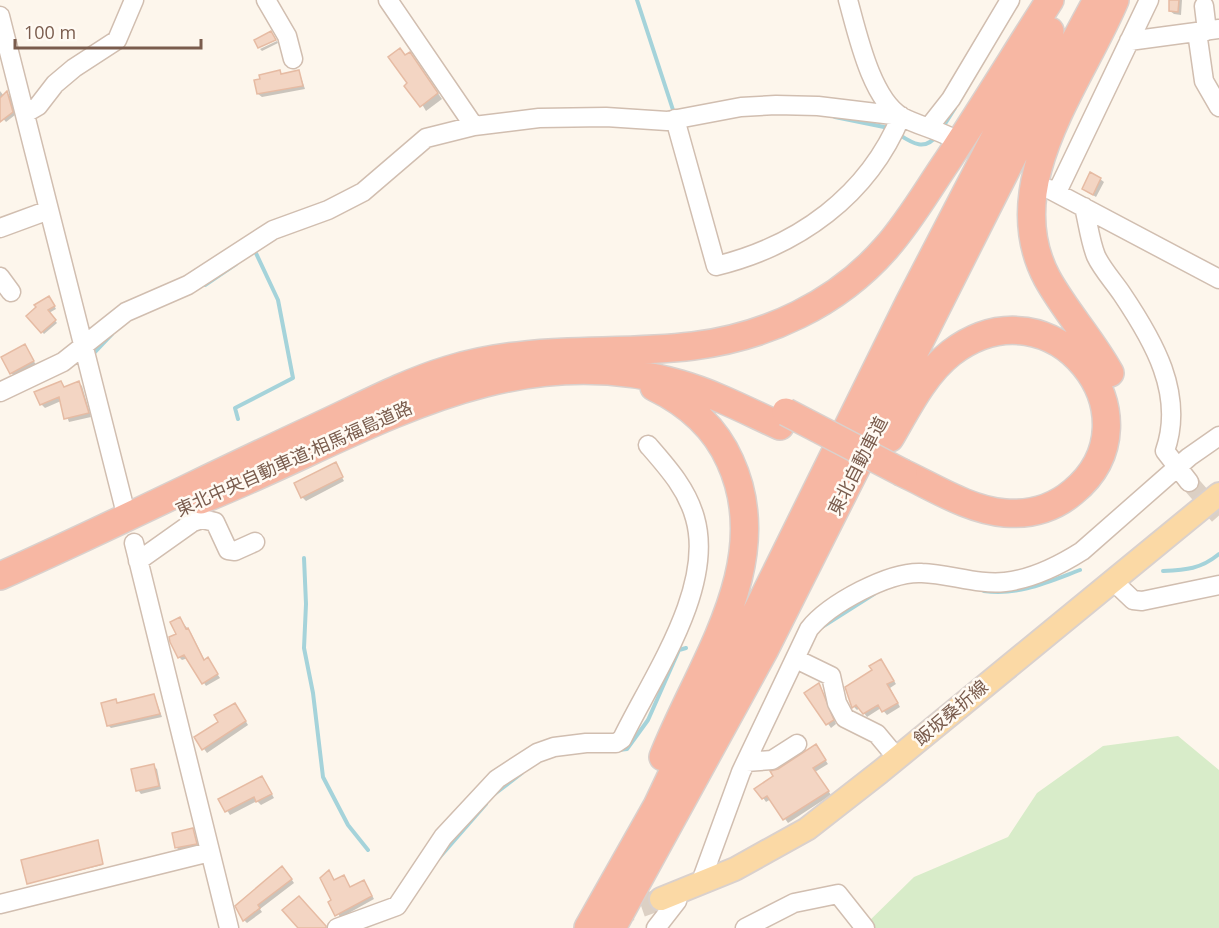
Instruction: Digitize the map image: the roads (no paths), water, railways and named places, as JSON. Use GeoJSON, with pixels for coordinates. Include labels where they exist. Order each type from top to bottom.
{"type":"FeatureCollection","features":[{"type":"Feature","properties":{"kind":"highway"},"geometry":{"type":"LineString","coordinates":[[593,361],[743,336],[795,317],[845,286],[885,249],[904,225],[994,91],[1050,0]]}},
{"type":"Feature","properties":{"kind":"highway","name":"東北自動車道"},"geometry":{"type":"LineString","coordinates":[[588,928],[657,806],[683,751],[759,608],[909,303],[1068,0]]}},
{"type":"Feature","properties":{"kind":"highway","name":"東北自動車道"},"geometry":{"type":"LineString","coordinates":[[612,928],[674,820],[765,649],[1014,154],[1097,0]]}},
{"type":"Feature","properties":{"kind":"highway"},"geometry":{"type":"LineString","coordinates":[[593,361],[677,383],[783,419],[900,479],[977,522],[1018,528],[1039,526],[1077,509],[1093,496],[1106,479],[1116,458],[1121,416],[1110,374],[1047,278],[1039,259],[1032,219],[1034,187],[1051,133],[1115,0]]}},
{"type":"Feature","properties":{"kind":"highway"},"geometry":{"type":"LineString","coordinates":[[674,820],[727,735],[799,599],[888,441],[936,367],[958,348],[987,334],[1009,330],[1028,331],[1066,346],[1082,360],[1095,378],[1102,398],[1105,419],[1100,456],[1082,485],[1055,505],[1020,513],[985,509],[900,479]]}},
{"type":"Feature","properties":{"kind":"highway","name":"東北中央自動車道;相馬福島道路"},"geometry":{"type":"LineString","coordinates":[[0,576],[422,379],[499,357],[593,361]]}},
{"type":"Feature","properties":{"kind":"highway"},"geometry":{"type":"LineString","coordinates":[[593,361],[653,386],[685,405],[701,419],[727,454],[737,475],[746,519],[741,564],[731,603],[676,723],[614,881]]}},
{"type":"Feature","properties":{"kind":"highway","name":"東北中央自動車道;相馬福島道路"},"geometry":{"type":"LineString","coordinates":[[0,590],[433,398],[509,376],[593,361]]}},
{"type":"Feature","properties":{"kind":"main road","name":"飯坂桑折線"},"geometry":{"type":"LineString","coordinates":[[680,892],[735,869],[807,829],[1219,494]]}},
{"type":"Feature","properties":{"kind":"street"},"geometry":{"type":"LineString","coordinates":[[26,113],[38,106],[55,84],[74,68],[117,40],[134,0]]}},
{"type":"Feature","properties":{"kind":"street"},"geometry":{"type":"LineString","coordinates":[[266,0],[287,36],[293,59]]}},
{"type":"Feature","properties":{"kind":"street"},"geometry":{"type":"LineString","coordinates":[[388,0],[474,126]]}},
{"type":"Feature","properties":{"kind":"street"},"geometry":{"type":"LineString","coordinates":[[848,0],[871,75],[896,128]]}},
{"type":"Feature","properties":{"kind":"street"},"geometry":{"type":"LineString","coordinates":[[0,392],[63,362],[87,354],[126,312],[188,285],[273,230],[328,210],[363,192],[426,138],[474,126],[538,118],[676,124],[741,107],[776,105],[818,106],[896,128],[939,132],[951,99],[1010,0]]}},
{"type":"Feature","properties":{"kind":"street"},"geometry":{"type":"LineString","coordinates":[[1149,0],[1053,190],[1219,279]]}},
{"type":"Feature","properties":{"kind":"street"},"geometry":{"type":"LineString","coordinates":[[1204,6],[1208,31],[1204,81],[1219,107]]}},
{"type":"Feature","properties":{"kind":"street"},"geometry":{"type":"LineString","coordinates":[[0,16],[124,506]]}},
{"type":"Feature","properties":{"kind":"street"},"geometry":{"type":"LineString","coordinates":[[1129,41],[1208,31]]}},
{"type":"Feature","properties":{"kind":"street"},"geometry":{"type":"LineString","coordinates":[[676,124],[716,266],[743,260],[780,245],[824,219],[854,189],[880,157],[896,128]]}},
{"type":"Feature","properties":{"kind":"street"},"geometry":{"type":"LineString","coordinates":[[1084,207],[1097,257],[1144,328],[1160,360],[1172,413],[1170,437],[1165,451],[1183,475]]}},
{"type":"Feature","properties":{"kind":"street"},"geometry":{"type":"LineString","coordinates":[[0,228],[49,210]]}},
{"type":"Feature","properties":{"kind":"street"},"geometry":{"type":"LineString","coordinates":[[0,277],[11,292]]}},
{"type":"Feature","properties":{"kind":"street"},"geometry":{"type":"LineString","coordinates":[[656,928],[677,901],[809,629],[818,618],[891,578],[923,573],[1006,582],[1063,563],[1183,475],[1189,457],[1219,436]]}},
{"type":"Feature","properties":{"kind":"street"},"geometry":{"type":"LineString","coordinates":[[337,928],[397,906],[443,837],[497,778],[537,753],[554,747],[586,743],[616,743],[622,739],[672,639],[697,579],[698,531],[695,517],[676,477],[648,446]]}},
{"type":"Feature","properties":{"kind":"street"},"geometry":{"type":"LineString","coordinates":[[138,561],[193,522],[202,519],[215,522],[228,550],[235,551],[255,542]]}},
{"type":"Feature","properties":{"kind":"street"},"geometry":{"type":"LineString","coordinates":[[134,543],[229,928]]}},
{"type":"Feature","properties":{"kind":"street"},"geometry":{"type":"LineString","coordinates":[[1112,580],[1133,600],[1142,601],[1219,585]]}},
{"type":"Feature","properties":{"kind":"street"},"geometry":{"type":"LineString","coordinates":[[795,659],[831,676],[837,703],[845,718],[877,734],[897,758]]}},
{"type":"Feature","properties":{"kind":"street"},"geometry":{"type":"LineString","coordinates":[[746,762],[772,760],[797,744]]}},
{"type":"Feature","properties":{"kind":"street"},"geometry":{"type":"LineString","coordinates":[[0,904],[210,852]]}},
{"type":"Feature","properties":{"kind":"street"},"geometry":{"type":"LineString","coordinates":[[745,928],[794,903],[838,894],[865,928]]}},
{"type":"Feature","properties":{"kind":"waterway"},"geometry":{"type":"LineString","coordinates":[[637,0],[674,113]]}},
{"type":"Feature","properties":{"kind":"waterway"},"geometry":{"type":"LineString","coordinates":[[943,127],[955,108]]}},
{"type":"Feature","properties":{"kind":"waterway"},"geometry":{"type":"LineString","coordinates":[[835,117],[889,128]]}},
{"type":"Feature","properties":{"kind":"waterway"},"geometry":{"type":"LineString","coordinates":[[898,134],[913,143],[923,145],[937,135]]}},
{"type":"Feature","properties":{"kind":"waterway"},"geometry":{"type":"LineString","coordinates":[[238,419],[235,408],[293,378],[278,300],[254,249]]}},
{"type":"Feature","properties":{"kind":"waterway"},"geometry":{"type":"LineString","coordinates":[[205,285],[236,264]]}},
{"type":"Feature","properties":{"kind":"waterway"},"geometry":{"type":"LineString","coordinates":[[92,355],[112,334]]}},
{"type":"Feature","properties":{"kind":"waterway"},"geometry":{"type":"LineString","coordinates":[[1163,571],[1193,568],[1219,554]]}},
{"type":"Feature","properties":{"kind":"waterway"},"geometry":{"type":"LineString","coordinates":[[304,558],[306,604],[304,648],[313,693],[323,777],[348,825],[368,850]]}},
{"type":"Feature","properties":{"kind":"waterway"},"geometry":{"type":"LineString","coordinates":[[984,591],[1021,590],[1080,570]]}},
{"type":"Feature","properties":{"kind":"waterway"},"geometry":{"type":"LineString","coordinates":[[822,627],[874,594]]}},
{"type":"Feature","properties":{"kind":"waterway"},"geometry":{"type":"LineString","coordinates":[[619,750],[627,749],[648,720],[679,650],[686,648]]}},
{"type":"Feature","properties":{"kind":"waterway"},"geometry":{"type":"LineString","coordinates":[[492,796],[522,773]]}},
{"type":"Feature","properties":{"kind":"waterway"},"geometry":{"type":"LineString","coordinates":[[439,858],[486,804]]}},
{"type":"Feature","properties":{"kind":"tunnel"},"geometry":{"type":"LineString","coordinates":[[1189,482],[1219,516]]}},
{"type":"Feature","properties":{"kind":"tunnel"},"geometry":{"type":"LineString","coordinates":[[610,917],[661,899]]}}]}
